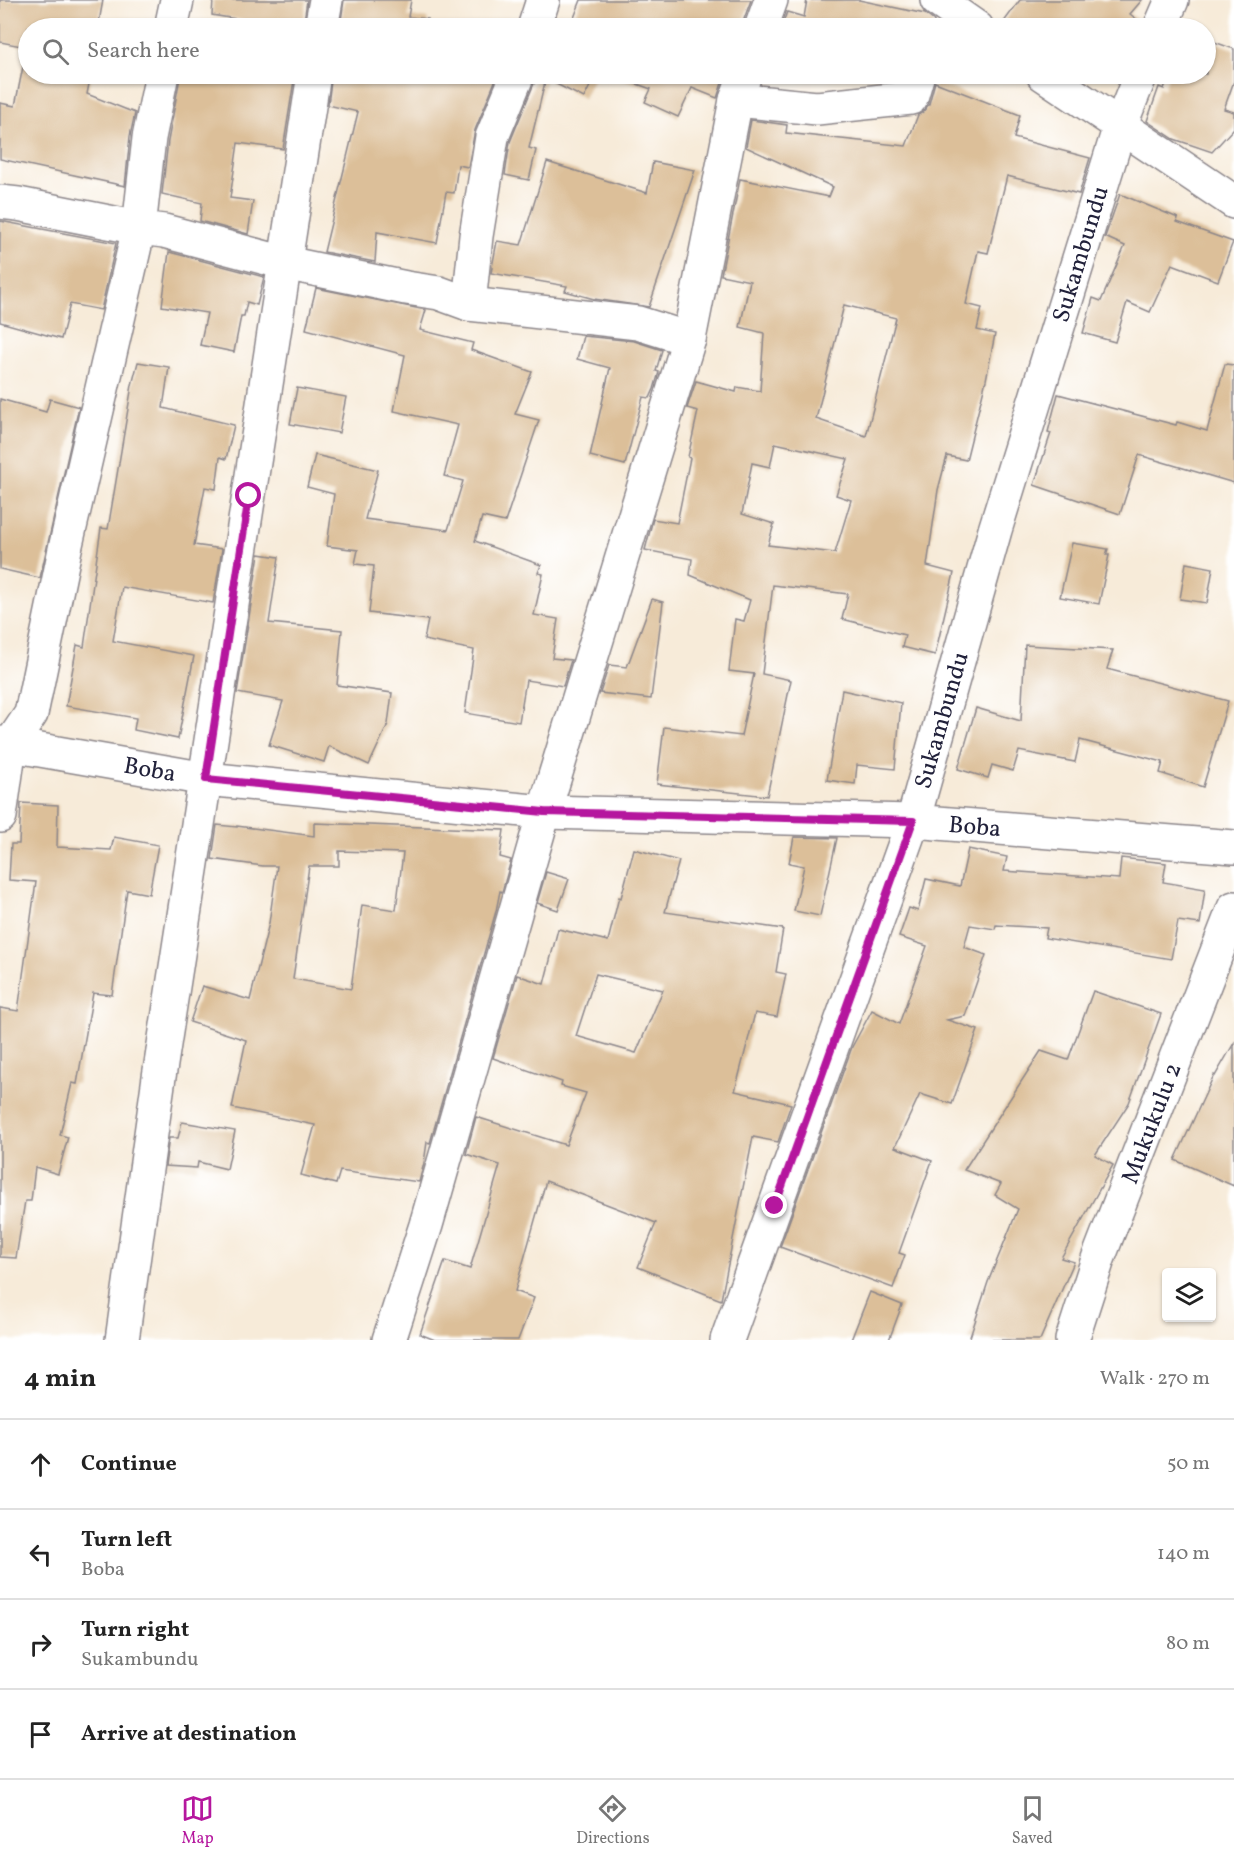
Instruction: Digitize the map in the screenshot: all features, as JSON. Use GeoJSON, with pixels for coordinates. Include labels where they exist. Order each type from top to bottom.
{"type":"FeatureCollection","features":[{"type":"Feature","properties":{"kind":"street"},"geometry":{"type":"LineString","coordinates":[[173,18],[177,0]]}},
{"type":"Feature","properties":{"kind":"street"},"geometry":{"type":"LineString","coordinates":[[323,18],[326,0]]}},
{"type":"Feature","properties":{"kind":"street"},"geometry":{"type":"LineString","coordinates":[[537,18],[543,0]]}},
{"type":"Feature","properties":{"kind":"street"},"geometry":{"type":"LineString","coordinates":[[765,18],[771,0]]}},
{"type":"Feature","properties":{"kind":"street"},"geometry":{"type":"LineString","coordinates":[[1164,18],[1172,0]]}},
{"type":"Feature","properties":{"kind":"street"},"geometry":{"type":"LineString","coordinates":[[939,8],[958,18]]}},
{"type":"Feature","properties":{"kind":"street"},"geometry":{"type":"LineString","coordinates":[[0,816],[5,744],[31,714],[65,549],[139,228],[149,138],[160,84]]}},
{"type":"Feature","properties":{"kind":"street"},"geometry":{"type":"LineString","coordinates":[[122,1340],[159,1077],[312,84]]}},
{"type":"Feature","properties":{"kind":"street"},"geometry":{"type":"LineString","coordinates":[[469,304],[476,236],[492,137],[515,84]]}},
{"type":"Feature","properties":{"kind":"street"},"geometry":{"type":"LineString","coordinates":[[390,1340],[426,1225],[544,812],[689,339],[741,87],[817,108],[911,98],[915,84]]}},
{"type":"Feature","properties":{"kind":"street"},"geometry":{"type":"LineString","coordinates":[[1058,84],[1234,202]]}},
{"type":"Feature","properties":{"kind":"street","name":"Sukambundu"},"geometry":{"type":"LineString","coordinates":[[727,1340],[913,821],[995,530],[1120,126],[1138,84]]}},
{"type":"Feature","properties":{"kind":"street"},"geometry":{"type":"LineString","coordinates":[[0,202],[164,231],[285,263],[439,293],[469,304],[638,323],[689,339]]}},
{"type":"Feature","properties":{"kind":"street","name":"Boba"},"geometry":{"type":"LineString","coordinates":[[5,744],[206,779],[544,812],[913,821],[1234,847]]}},
{"type":"Feature","properties":{"kind":"street","name":"Mukukulu 2"},"geometry":{"type":"LineString","coordinates":[[1072,1340],[1098,1259],[1234,908]]}},
{"type":"Feature","properties":{"kind":"building"},"geometry":{"type":"Polygon","coordinates":[[[0,0],[103,0],[100,18],[18,18],[18,45],[0,42],[0,0]]]}},
{"type":"Feature","properties":{"kind":"building"},"geometry":{"type":"Polygon","coordinates":[[[213,0],[307,0],[304,18],[230,18],[212,15],[213,0]]]}},
{"type":"Feature","properties":{"kind":"building"},"geometry":{"type":"Polygon","coordinates":[[[344,0],[411,0],[408,17],[418,18],[341,18],[344,0]]]}},
{"type":"Feature","properties":{"kind":"building"},"geometry":{"type":"Polygon","coordinates":[[[581,0],[751,0],[744,18],[574,18],[581,0]]]}},
{"type":"Feature","properties":{"kind":"building"},"geometry":{"type":"Polygon","coordinates":[[[807,0],[859,0],[925,14],[930,18],[785,18],[787,12],[804,17],[807,0]]]}},
{"type":"Feature","properties":{"kind":"building"},"geometry":{"type":"Polygon","coordinates":[[[1020,0],[1142,0],[1130,14],[1135,18],[1007,18],[1020,0]]]}},
{"type":"Feature","properties":{"kind":"building"},"geometry":{"type":"Polygon","coordinates":[[[1216,43],[1234,49],[1234,81],[1224,109],[1234,112],[1234,128],[1212,152],[1174,139],[1147,121],[1159,87],[1164,89],[1166,84],[1216,84],[1216,43]]]}},
{"type":"Feature","properties":{"kind":"building"},"geometry":{"type":"Polygon","coordinates":[[[19,84],[89,84],[87,94],[135,113],[130,136],[125,186],[0,159],[0,103],[15,106],[19,84]]]}},
{"type":"Feature","properties":{"kind":"building"},"geometry":{"type":"Polygon","coordinates":[[[179,84],[293,84],[283,149],[238,143],[230,198],[253,201],[248,234],[200,221],[202,203],[162,194],[168,141],[179,84]]]}},
{"type":"Feature","properties":{"kind":"building"},"geometry":{"type":"Polygon","coordinates":[[[331,84],[494,84],[475,130],[468,167],[458,165],[454,193],[446,192],[437,243],[377,232],[375,262],[324,252],[358,112],[328,105],[331,84]]]}},
{"type":"Feature","properties":{"kind":"building"},"geometry":{"type":"Polygon","coordinates":[[[534,84],[545,84],[529,148],[536,150],[529,180],[505,175],[510,142],[534,84]]]}},
{"type":"Feature","properties":{"kind":"building"},"geometry":{"type":"Polygon","coordinates":[[[556,84],[591,84],[584,98],[556,84]]]}},
{"type":"Feature","properties":{"kind":"building"},"geometry":{"type":"Polygon","coordinates":[[[637,84],[722,84],[717,98],[692,88],[678,117],[645,102],[651,89],[637,84]]]}},
{"type":"Feature","properties":{"kind":"building"},"geometry":{"type":"Polygon","coordinates":[[[934,84],[940,84],[1020,115],[1014,138],[1090,158],[1079,194],[1007,176],[988,253],[978,251],[966,304],[982,308],[977,330],[995,334],[966,460],[947,456],[938,490],[927,566],[954,573],[935,655],[902,647],[905,635],[842,619],[848,594],[773,585],[762,674],[791,680],[767,796],[657,784],[664,727],[741,736],[754,674],[729,671],[735,619],[744,621],[750,600],[690,575],[692,559],[645,550],[653,519],[677,523],[698,411],[687,408],[696,381],[736,392],[737,387],[760,391],[764,333],[740,327],[750,281],[721,275],[740,179],[829,197],[833,187],[746,147],[751,120],[787,125],[786,133],[906,146],[918,115],[929,104],[934,84]],[[844,305],[816,419],[866,436],[896,318],[844,305]],[[775,443],[770,467],[752,463],[742,514],[774,524],[768,545],[835,553],[851,500],[836,495],[848,459],[775,443]]]}},
{"type":"Feature","properties":{"kind":"building"},"geometry":{"type":"Polygon","coordinates":[[[547,162],[647,193],[653,162],[695,170],[649,307],[594,299],[565,291],[567,286],[491,273],[497,241],[521,245],[547,162]]]}},
{"type":"Feature","properties":{"kind":"building"},"geometry":{"type":"Polygon","coordinates":[[[1120,194],[1178,218],[1177,222],[1233,242],[1218,281],[1172,264],[1150,312],[1127,302],[1115,342],[1083,333],[1093,298],[1101,301],[1125,246],[1105,237],[1120,194]]]}},
{"type":"Feature","properties":{"kind":"building"},"geometry":{"type":"Polygon","coordinates":[[[0,221],[116,243],[101,310],[70,304],[61,339],[0,322],[0,221]]]}},
{"type":"Feature","properties":{"kind":"building"},"geometry":{"type":"Polygon","coordinates":[[[169,252],[264,277],[257,305],[247,302],[244,316],[241,316],[234,352],[200,345],[207,313],[162,306],[169,252]]]}},
{"type":"Feature","properties":{"kind":"building"},"geometry":{"type":"Polygon","coordinates":[[[316,288],[426,310],[420,330],[473,343],[471,350],[532,372],[515,414],[539,420],[505,522],[482,517],[475,541],[541,565],[538,573],[543,574],[534,615],[558,619],[552,658],[571,660],[563,686],[526,680],[519,722],[465,713],[474,650],[424,640],[428,620],[369,613],[374,566],[355,564],[358,550],[327,546],[334,494],[307,487],[315,455],[378,470],[365,519],[448,530],[463,481],[444,476],[458,425],[394,411],[405,355],[306,329],[316,288]]]}},
{"type":"Feature","properties":{"kind":"building"},"geometry":{"type":"Polygon","coordinates":[[[583,336],[634,341],[662,350],[654,389],[650,398],[643,397],[625,465],[590,456],[610,368],[577,359],[583,336]]]}},
{"type":"Feature","properties":{"kind":"building"},"geometry":{"type":"Polygon","coordinates":[[[138,362],[169,367],[163,408],[234,425],[226,459],[220,457],[216,489],[205,487],[194,545],[222,549],[213,603],[122,587],[113,641],[194,656],[178,739],[134,730],[136,718],[66,706],[77,645],[84,647],[101,528],[108,529],[132,385],[138,362]]]}},
{"type":"Feature","properties":{"kind":"building"},"geometry":{"type":"Polygon","coordinates":[[[1225,364],[1234,365],[1234,483],[1139,455],[1120,514],[1034,485],[1051,433],[1048,432],[1058,394],[1207,431],[1225,364]]]}},
{"type":"Feature","properties":{"kind":"building"},"geometry":{"type":"Polygon","coordinates":[[[297,388],[346,397],[339,433],[290,424],[297,388]]]}},
{"type":"Feature","properties":{"kind":"building"},"geometry":{"type":"Polygon","coordinates":[[[0,399],[46,412],[50,399],[79,407],[40,578],[0,569],[0,399]]]}},
{"type":"Feature","properties":{"kind":"building"},"geometry":{"type":"Polygon","coordinates":[[[1072,543],[1108,549],[1106,555],[1109,555],[1099,604],[1060,597],[1072,543]]]}},
{"type":"Feature","properties":{"kind":"building"},"geometry":{"type":"Polygon","coordinates":[[[259,554],[279,557],[269,623],[342,630],[337,685],[392,693],[388,724],[369,765],[329,746],[324,762],[269,745],[283,701],[237,693],[259,554]]]}},
{"type":"Feature","properties":{"kind":"building"},"geometry":{"type":"Polygon","coordinates":[[[1186,563],[1213,568],[1207,603],[1180,599],[1186,563]]]}},
{"type":"Feature","properties":{"kind":"building"},"geometry":{"type":"Polygon","coordinates":[[[652,599],[663,602],[651,699],[600,693],[609,665],[627,667],[652,599]]]}},
{"type":"Feature","properties":{"kind":"building"},"geometry":{"type":"Polygon","coordinates":[[[1025,645],[1113,650],[1107,669],[1228,701],[1203,787],[1160,773],[1163,762],[1080,740],[1075,762],[1019,751],[1013,771],[992,765],[988,778],[958,769],[976,708],[1021,721],[1025,645]]]}},
{"type":"Feature","properties":{"kind":"building"},"geometry":{"type":"Polygon","coordinates":[[[842,690],[901,703],[895,769],[857,765],[855,784],[827,780],[842,690]]]}},
{"type":"Feature","properties":{"kind":"building"},"geometry":{"type":"Polygon","coordinates":[[[21,803],[58,805],[57,847],[111,850],[114,837],[158,845],[149,894],[127,890],[112,995],[93,993],[77,1084],[72,1083],[60,1135],[68,1137],[58,1174],[35,1167],[31,1201],[25,1201],[16,1258],[0,1257],[0,1008],[18,1011],[36,882],[9,880],[11,844],[19,844],[21,803]]]}},
{"type":"Feature","properties":{"kind":"building"},"geometry":{"type":"Polygon","coordinates":[[[314,823],[504,830],[500,857],[511,860],[502,892],[500,891],[430,1143],[427,1142],[419,1182],[340,1171],[336,1184],[301,1175],[315,1125],[232,1108],[246,1040],[190,1022],[202,986],[250,1000],[269,923],[277,866],[212,859],[217,825],[314,836],[314,823]],[[339,851],[339,866],[309,866],[293,979],[351,989],[362,905],[396,910],[403,853],[339,851]]]}},
{"type":"Feature","properties":{"kind":"building"},"geometry":{"type":"Polygon","coordinates":[[[794,837],[837,838],[820,916],[794,911],[804,866],[789,863],[794,837]]]}},
{"type":"Feature","properties":{"kind":"building"},"geometry":{"type":"Polygon","coordinates":[[[634,849],[679,861],[665,912],[783,929],[776,972],[786,974],[777,1017],[755,1013],[735,1091],[791,1104],[778,1142],[753,1137],[721,1300],[638,1267],[656,1223],[546,1181],[515,1291],[534,1298],[518,1340],[435,1340],[420,1334],[445,1261],[470,1269],[500,1165],[466,1154],[476,1117],[566,1145],[586,1093],[561,1086],[562,1082],[493,1058],[517,975],[544,984],[558,929],[608,941],[619,897],[621,898],[634,849]],[[596,974],[576,1036],[636,1053],[663,990],[596,974]]]}},
{"type":"Feature","properties":{"kind":"building"},"geometry":{"type":"Polygon","coordinates":[[[968,849],[1007,857],[1004,871],[1119,879],[1121,858],[1166,863],[1163,882],[1205,889],[1200,924],[1178,921],[1171,959],[1045,938],[1047,928],[996,925],[995,929],[970,925],[964,947],[986,955],[965,1016],[947,1020],[978,1030],[952,1104],[920,1094],[895,1147],[932,1161],[899,1253],[905,1255],[893,1288],[780,1247],[852,1047],[872,1010],[899,1024],[927,946],[899,937],[909,908],[918,911],[926,879],[960,886],[968,849]]]}},
{"type":"Feature","properties":{"kind":"building"},"geometry":{"type":"Polygon","coordinates":[[[546,872],[569,879],[558,910],[537,903],[546,872]]]}},
{"type":"Feature","properties":{"kind":"building"},"geometry":{"type":"Polygon","coordinates":[[[1093,991],[1161,1014],[1129,1103],[1095,1155],[1113,1165],[1061,1258],[1074,1262],[1040,1340],[969,1340],[988,1282],[1018,1209],[995,1195],[1001,1184],[964,1170],[1041,1051],[1068,1060],[1093,991]]]}},
{"type":"Feature","properties":{"kind":"building"},"geometry":{"type":"Polygon","coordinates":[[[1234,1043],[1234,1186],[1175,1160],[1214,1075],[1234,1043]]]}},
{"type":"Feature","properties":{"kind":"building"},"geometry":{"type":"Polygon","coordinates":[[[182,1122],[235,1131],[227,1169],[198,1162],[197,1168],[165,1166],[169,1138],[178,1138],[182,1122]]]}},
{"type":"Feature","properties":{"kind":"building"},"geometry":{"type":"Polygon","coordinates":[[[870,1292],[902,1305],[889,1340],[851,1340],[870,1292]]]}},
{"type":"Feature","properties":{"kind":"route"},"geometry":{"type":"LineString","coordinates":[[249,496],[206,779],[544,812],[913,821],[775,1206]]}}]}
